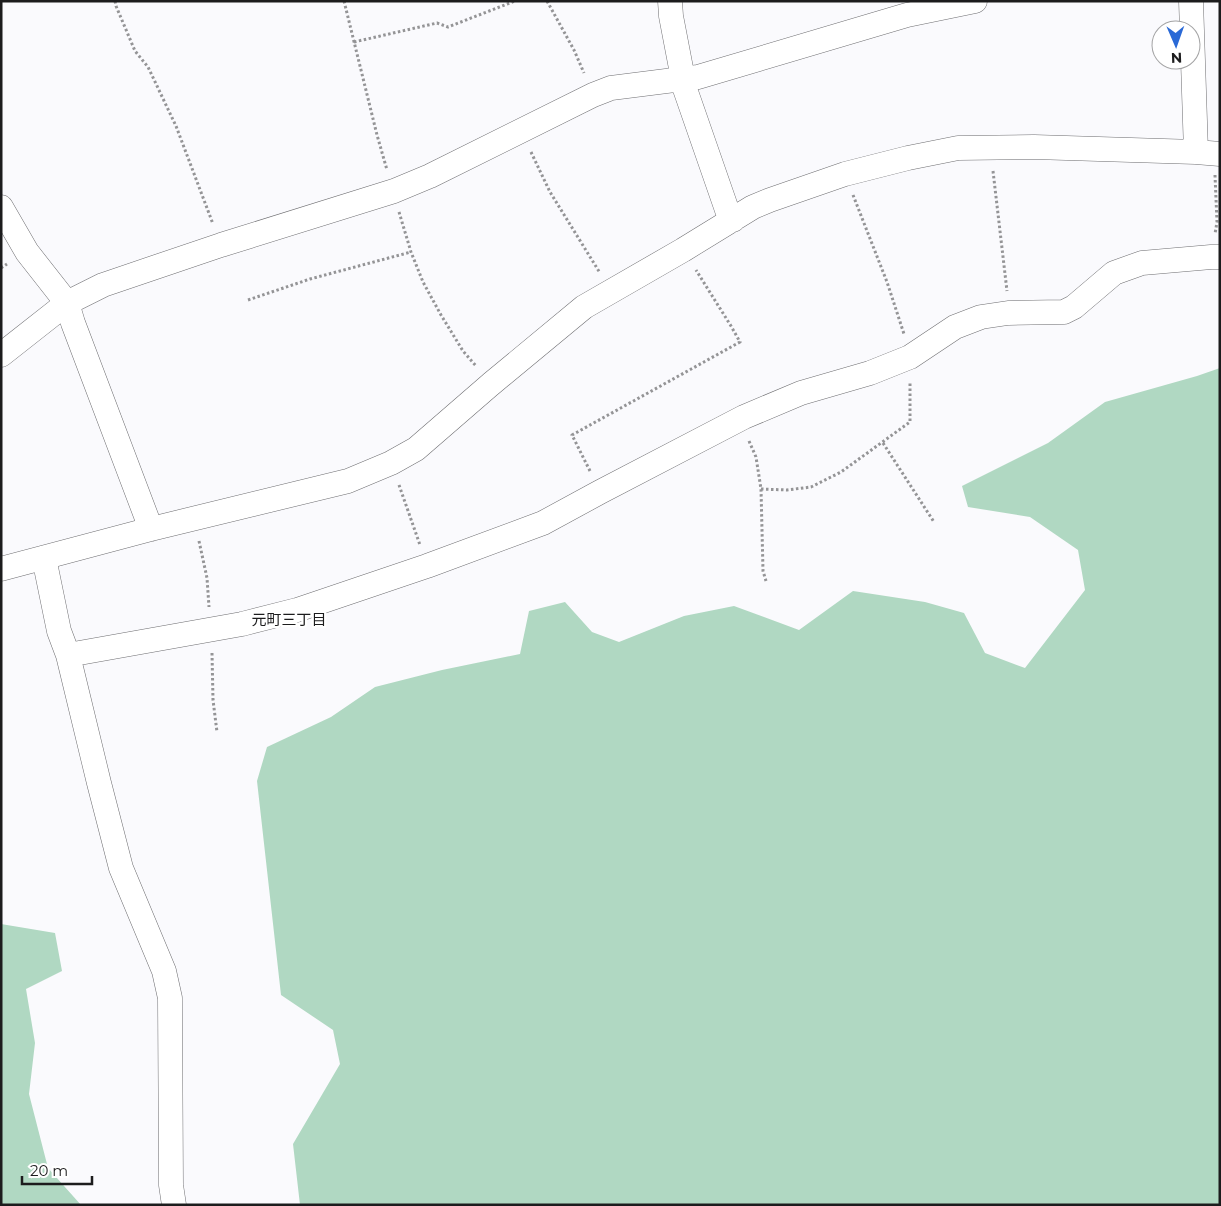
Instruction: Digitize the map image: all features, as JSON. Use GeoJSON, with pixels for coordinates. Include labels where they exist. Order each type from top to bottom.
{"type":"FeatureCollection","features":[{"type":"Feature","properties":{"kind":"street"},"geometry":{"type":"LineString","coordinates":[[670,1],[671,16],[685,89],[726,210],[733,220]]}},
{"type":"Feature","properties":{"kind":"street"},"geometry":{"type":"LineString","coordinates":[[1,355],[67,303],[103,284],[394,191],[430,176],[610,88],[698,77],[907,15],[975,1]]}},
{"type":"Feature","properties":{"kind":"street"},"geometry":{"type":"LineString","coordinates":[[1,569],[151,529],[348,481],[391,463],[416,449],[584,307],[753,207],[845,174],[958,148],[1034,147],[1210,153],[1191,1]]}},
{"type":"Feature","properties":{"kind":"street"},"geometry":{"type":"LineString","coordinates":[[1,207],[27,252],[67,303],[151,529]]}},
{"type":"Feature","properties":{"kind":"street"},"geometry":{"type":"LineString","coordinates":[[68,655],[242,624],[297,610],[427,566],[543,523],[739,420],[801,393],[870,373],[910,357],[955,328],[981,317],[1008,313],[1064,312],[1074,307],[1114,273],[1142,263],[1216,257]]}},
{"type":"Feature","properties":{"kind":"street"},"geometry":{"type":"LineString","coordinates":[[44,558],[59,631],[68,655],[121,868],[164,970],[170,998],[172,1185],[174,1205]]}},
{"type":"Feature","properties":{"kind":"path"},"geometry":{"type":"LineString","coordinates":[[116,1],[116,6],[135,51],[148,67],[176,126],[221,245]]}},
{"type":"Feature","properties":{"kind":"path"},"geometry":{"type":"LineString","coordinates":[[344,1],[377,135],[411,252],[423,282],[441,315],[463,351],[491,384]]}},
{"type":"Feature","properties":{"kind":"path"},"geometry":{"type":"LineString","coordinates":[[354,42],[437,23],[448,27],[515,1]]}},
{"type":"Feature","properties":{"kind":"path"},"geometry":{"type":"LineString","coordinates":[[547,1],[574,50],[593,95]]}},
{"type":"Feature","properties":{"kind":"path"},"geometry":{"type":"LineString","coordinates":[[522,131],[550,192],[611,291]]}},
{"type":"Feature","properties":{"kind":"path"},"geometry":{"type":"LineString","coordinates":[[990,148],[1009,304],[1008,313]]}},
{"type":"Feature","properties":{"kind":"path"},"geometry":{"type":"LineString","coordinates":[[1210,153],[1217,222],[1216,257]]}},
{"type":"Feature","properties":{"kind":"path"},"geometry":{"type":"LineString","coordinates":[[760,489],[787,490],[810,487],[841,472],[910,422],[910,357],[887,282],[845,174]]}},
{"type":"Feature","properties":{"kind":"path"},"geometry":{"type":"LineString","coordinates":[[600,492],[572,434],[740,342],[683,250]]}},
{"type":"Feature","properties":{"kind":"path"},"geometry":{"type":"LineString","coordinates":[[248,300],[310,279],[411,252]]}},
{"type":"Feature","properties":{"kind":"path"},"geometry":{"type":"LineString","coordinates":[[739,420],[756,457],[760,489],[763,571],[766,581]]}},
{"type":"Feature","properties":{"kind":"path"},"geometry":{"type":"LineString","coordinates":[[883,443],[934,522]]}},
{"type":"Feature","properties":{"kind":"path"},"geometry":{"type":"LineString","coordinates":[[391,463],[427,566]]}},
{"type":"Feature","properties":{"kind":"green space"},"geometry":{"type":"Polygon","coordinates":[[[1220,368],[1220,1205],[300,1205],[293,1144],[340,1064],[333,1030],[281,995],[257,781],[267,747],[331,717],[375,687],[442,670],[520,654],[529,611],[565,602],[592,632],[619,642],[684,616],[734,606],[799,630],[853,591],[925,602],[964,613],[985,653],[1025,668],[1085,590],[1078,550],[1030,517],[968,507],[962,486],[1048,443],[1105,402],[1220,368]]]}},
{"type":"Feature","properties":{"kind":"green space"},"geometry":{"type":"Polygon","coordinates":[[[1,924],[55,933],[62,971],[26,989],[35,1043],[29,1094],[48,1168],[81,1205],[1,1205],[1,924]]]}},
{"type":"Feature","properties":{"kind":"district","name":"元町三丁目"},"geometry":{"type":"Point","coordinates":[289,619]}}]}
